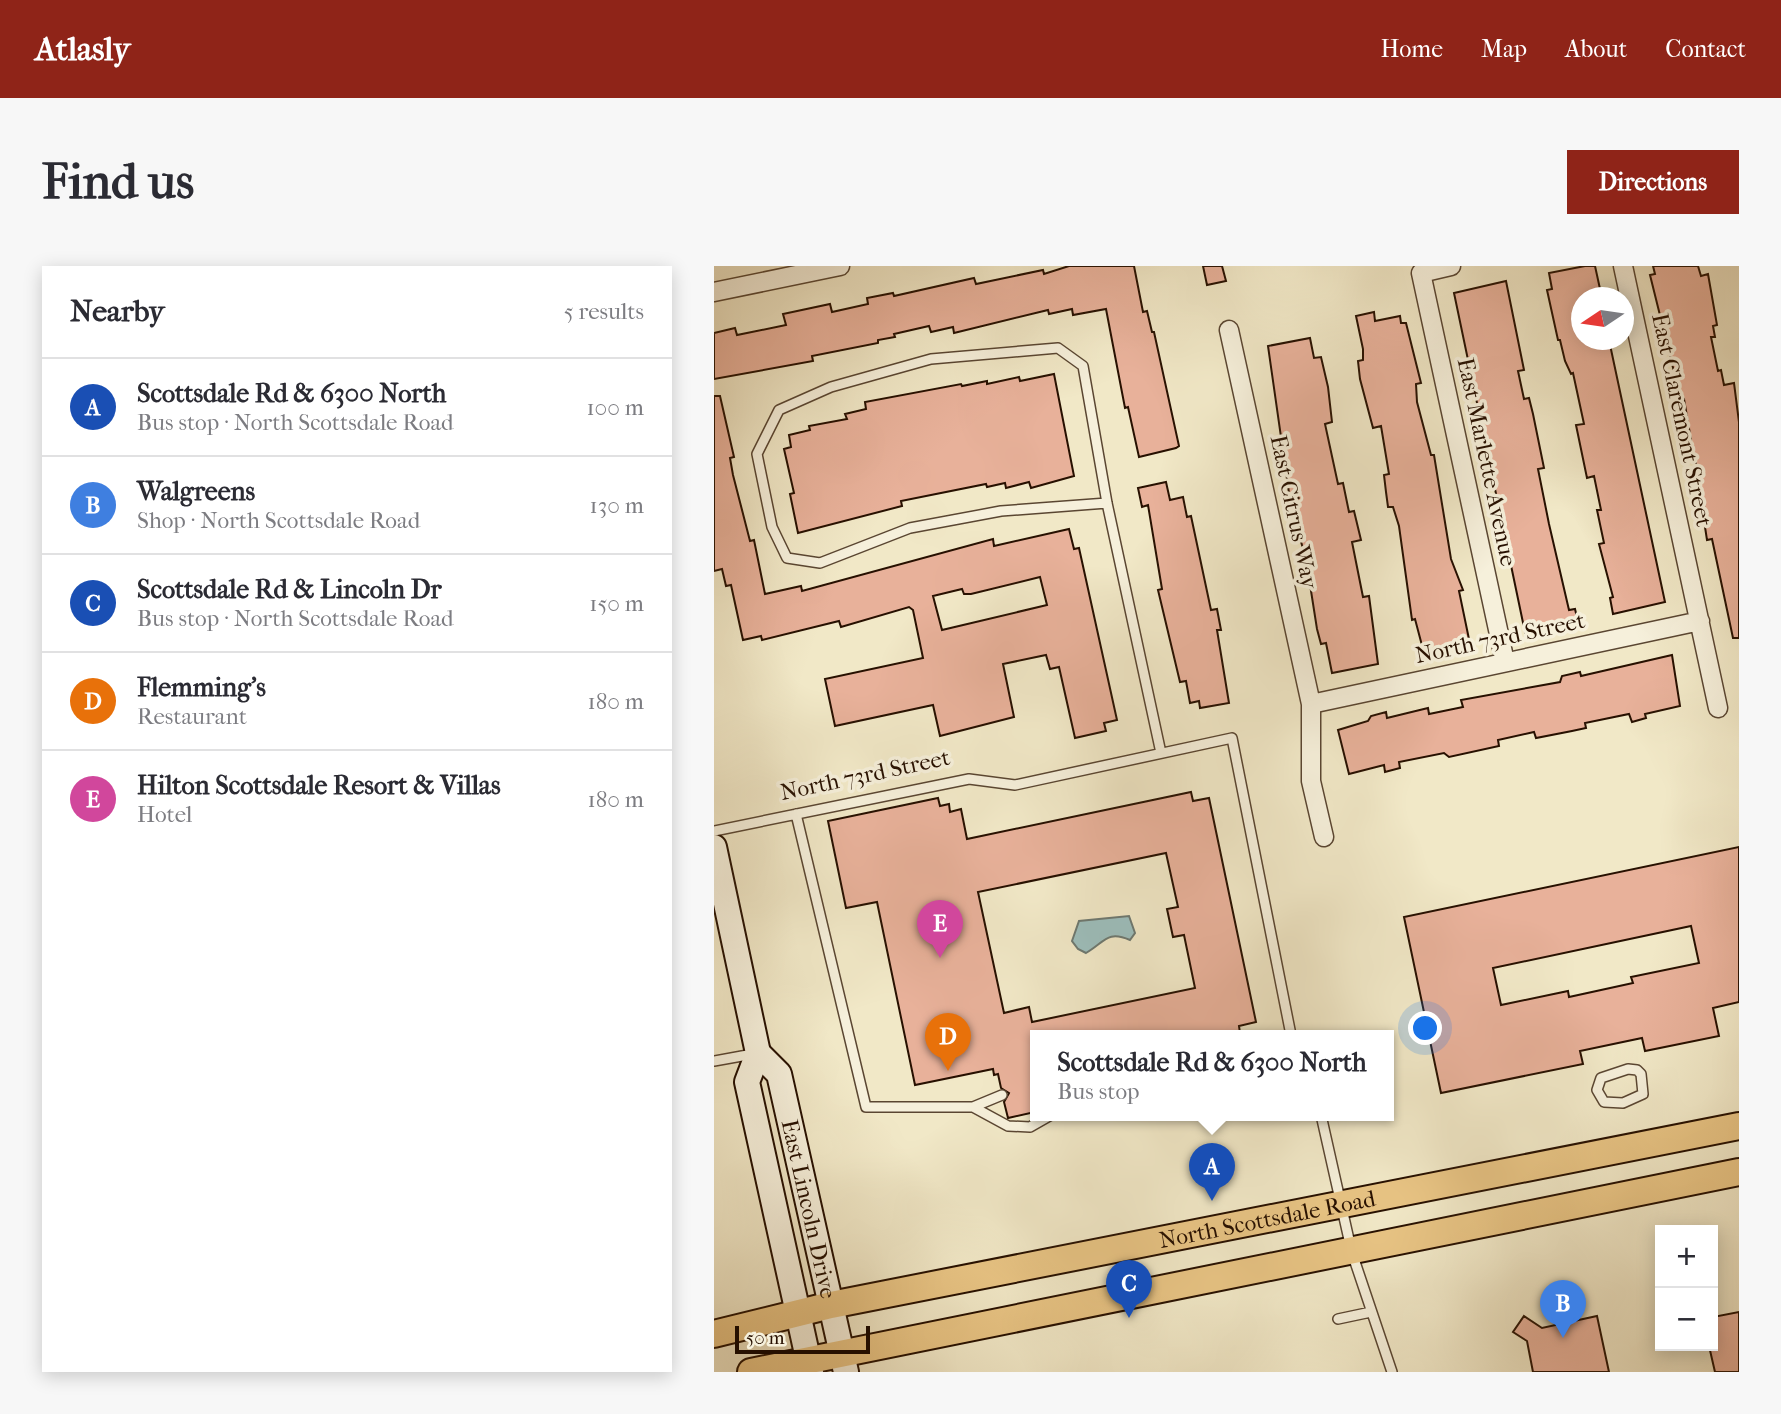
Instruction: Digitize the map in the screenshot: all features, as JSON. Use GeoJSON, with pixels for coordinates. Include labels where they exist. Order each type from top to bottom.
{"type":"FeatureCollection","features":[{"type":"Feature","properties":{"kind":"main road","name":"East Lincoln Drive"},"geometry":{"type":"LineString","coordinates":[[714,847],[758,1053],[747,1082],[810,1366]]}},
{"type":"Feature","properties":{"kind":"main road","name":"East Lincoln Drive"},"geometry":{"type":"LineString","coordinates":[[758,1053],[779,1074],[844,1362]]}},
{"type":"Feature","properties":{"kind":"main road","name":"North Scottsdale Road"},"geometry":{"type":"LineString","coordinates":[[714,1334],[831,1305],[1739,1126]]}},
{"type":"Feature","properties":{"kind":"main road"},"geometry":{"type":"LineString","coordinates":[[751,1372],[844,1362],[1739,1172]]}},
{"type":"Feature","properties":{"kind":"street"},"geometry":{"type":"LineString","coordinates":[[714,292],[841,266]]}},
{"type":"Feature","properties":{"kind":"street","name":"East Marlette Avenue"},"geometry":{"type":"LineString","coordinates":[[1451,266],[1421,273],[1505,662]]}},
{"type":"Feature","properties":{"kind":"street","name":"East Claremont Street"},"geometry":{"type":"LineString","coordinates":[[1623,266],[1718,708]]}},
{"type":"Feature","properties":{"kind":"street","name":"East Citrus Way"},"geometry":{"type":"LineString","coordinates":[[1229,330],[1311,704],[1311,781],[1324,837]]}},
{"type":"Feature","properties":{"kind":"street","name":"North 73rd Street"},"geometry":{"type":"LineString","coordinates":[[1311,704],[1700,621]]}},
{"type":"Feature","properties":{"kind":"lane"},"geometry":{"type":"LineString","coordinates":[[1107,503],[1001,511],[910,528],[820,563],[787,558],[772,527],[757,454],[779,410],[831,387],[931,359],[1058,348],[1083,366],[1107,503],[1161,752]]}},
{"type":"Feature","properties":{"kind":"lane","name":"North 73rd Street"},"geometry":{"type":"LineString","coordinates":[[714,831],[969,779],[1015,785],[1233,738],[1290,1030]]}},
{"type":"Feature","properties":{"kind":"lane"},"geometry":{"type":"LineString","coordinates":[[796,814],[866,1107],[973,1107],[1002,1095]]}},
{"type":"Feature","properties":{"kind":"lane"},"geometry":{"type":"LineString","coordinates":[[714,1061],[758,1053]]}},
{"type":"Feature","properties":{"kind":"lane"},"geometry":{"type":"LineString","coordinates":[[1628,1069],[1637,1070],[1644,1080],[1643,1094],[1623,1103],[1604,1102],[1597,1090],[1601,1078],[1628,1069]]}},
{"type":"Feature","properties":{"kind":"lane"},"geometry":{"type":"LineString","coordinates":[[973,1107],[1008,1126],[1030,1127],[1041,1121]]}},
{"type":"Feature","properties":{"kind":"lane"},"geometry":{"type":"LineString","coordinates":[[1322,1121],[1352,1253],[1392,1372]]}},
{"type":"Feature","properties":{"kind":"lane"},"geometry":{"type":"LineString","coordinates":[[1338,1320],[1371,1312]]}},
{"type":"Feature","properties":{"kind":"water"},"geometry":{"type":"Polygon","coordinates":[[[1129,916],[1135,933],[1130,940],[1111,937],[1086,953],[1078,949],[1072,941],[1079,921],[1129,916]]]}},
{"type":"Feature","properties":{"kind":"building"},"geometry":{"type":"Polygon","coordinates":[[[1069,266],[1134,266],[1143,312],[1147,311],[1154,332],[1179,446],[1176,448],[1139,457],[1128,407],[1125,408],[1106,309],[1073,315],[1072,309],[1049,314],[1048,310],[954,333],[953,327],[931,332],[929,326],[894,334],[895,337],[878,340],[878,343],[812,356],[813,361],[714,379],[714,333],[735,328],[737,335],[786,325],[783,314],[830,304],[832,312],[868,304],[867,298],[893,293],[894,296],[974,278],[976,284],[1043,270],[1044,274],[1069,266]]]}},
{"type":"Feature","properties":{"kind":"building"},"geometry":{"type":"Polygon","coordinates":[[[1203,266],[1222,266],[1226,281],[1207,285],[1203,266]]]}},
{"type":"Feature","properties":{"kind":"building"},"geometry":{"type":"Polygon","coordinates":[[[1595,266],[1600,287],[1571,287],[1571,350],[1611,350],[1665,602],[1613,614],[1610,598],[1613,597],[1599,544],[1604,543],[1597,510],[1601,510],[1594,476],[1587,478],[1576,425],[1584,424],[1573,373],[1571,374],[1565,361],[1558,340],[1547,290],[1552,289],[1549,273],[1595,266]]]}},
{"type":"Feature","properties":{"kind":"building"},"geometry":{"type":"Polygon","coordinates":[[[1653,266],[1698,266],[1701,276],[1708,274],[1717,325],[1713,326],[1715,337],[1711,337],[1718,371],[1721,370],[1724,385],[1734,383],[1739,422],[1739,638],[1733,638],[1712,539],[1707,540],[1705,527],[1708,526],[1695,459],[1691,460],[1687,441],[1691,440],[1684,399],[1681,400],[1650,275],[1655,274],[1653,266]]]}},
{"type":"Feature","properties":{"kind":"building"},"geometry":{"type":"Polygon","coordinates":[[[1506,281],[1524,370],[1518,371],[1524,399],[1529,398],[1544,468],[1538,469],[1549,524],[1569,610],[1575,609],[1579,626],[1526,637],[1454,293],[1506,281]]]}},
{"type":"Feature","properties":{"kind":"building"},"geometry":{"type":"Polygon","coordinates":[[[1374,312],[1375,321],[1400,316],[1401,323],[1406,323],[1421,383],[1416,384],[1417,402],[1431,455],[1434,455],[1451,559],[1463,590],[1459,591],[1470,644],[1424,653],[1415,619],[1412,620],[1399,526],[1393,507],[1388,507],[1384,475],[1389,474],[1381,426],[1373,428],[1360,379],[1358,361],[1363,360],[1363,349],[1356,316],[1374,312]]]}},
{"type":"Feature","properties":{"kind":"building"},"geometry":{"type":"Polygon","coordinates":[[[1310,338],[1314,358],[1321,357],[1328,387],[1332,422],[1325,424],[1338,484],[1343,483],[1349,512],[1354,511],[1361,540],[1352,542],[1363,597],[1369,596],[1378,664],[1332,673],[1326,643],[1321,644],[1317,629],[1306,559],[1291,507],[1268,346],[1310,338]]]}},
{"type":"Feature","properties":{"kind":"building"},"geometry":{"type":"Polygon","coordinates":[[[1054,374],[1074,476],[1031,488],[1029,482],[1006,488],[1005,483],[987,487],[986,484],[901,501],[902,506],[798,533],[790,494],[794,493],[784,449],[791,447],[789,435],[810,430],[809,426],[847,419],[845,414],[866,409],[865,402],[961,384],[962,386],[987,381],[987,384],[1019,377],[1020,381],[1054,374]]]}},
{"type":"Feature","properties":{"kind":"building"},"geometry":{"type":"Polygon","coordinates":[[[714,396],[720,396],[734,457],[730,458],[733,475],[750,541],[754,540],[765,594],[801,586],[802,591],[993,539],[994,546],[1069,529],[1074,549],[1079,548],[1117,720],[1104,723],[1106,731],[1075,738],[1059,667],[1050,669],[1046,655],[1003,664],[1014,717],[940,736],[933,705],[835,726],[825,679],[923,658],[913,610],[909,607],[841,627],[839,621],[762,640],[761,636],[743,640],[731,585],[726,586],[722,569],[714,571],[714,396]],[[1040,577],[971,594],[964,594],[962,589],[933,596],[942,630],[1047,605],[1040,577]]]}},
{"type":"Feature","properties":{"kind":"building"},"geometry":{"type":"Polygon","coordinates":[[[1166,482],[1170,500],[1183,497],[1187,517],[1191,516],[1211,610],[1217,609],[1221,630],[1217,630],[1229,703],[1200,708],[1199,701],[1190,703],[1186,681],[1180,682],[1158,590],[1162,589],[1148,505],[1142,507],[1138,488],[1166,482]]]}},
{"type":"Feature","properties":{"kind":"building"},"geometry":{"type":"Polygon","coordinates":[[[1672,655],[1680,706],[1645,714],[1646,718],[1632,722],[1629,714],[1585,723],[1586,728],[1572,731],[1536,738],[1534,732],[1498,740],[1499,746],[1449,757],[1444,753],[1399,762],[1400,768],[1385,772],[1384,765],[1349,774],[1338,730],[1368,721],[1371,716],[1386,712],[1387,718],[1428,708],[1429,714],[1463,707],[1461,700],[1560,682],[1562,676],[1580,672],[1581,676],[1672,655]]]}},
{"type":"Feature","properties":{"kind":"building"},"geometry":{"type":"Polygon","coordinates":[[[1191,792],[1193,801],[1209,798],[1256,1022],[1239,1026],[1240,1030],[1030,1030],[1030,1113],[1008,1118],[1004,1102],[1009,1093],[1001,1088],[998,1074],[994,1075],[993,1069],[915,1085],[877,902],[846,908],[828,821],[938,798],[940,806],[949,804],[950,812],[961,809],[967,839],[1191,792]],[[1166,853],[978,892],[1004,1013],[1029,1007],[1032,1022],[1195,988],[1184,935],[1173,937],[1167,909],[1178,907],[1166,853]]]}},
{"type":"Feature","properties":{"kind":"building"},"geometry":{"type":"Polygon","coordinates":[[[1739,847],[1739,1002],[1713,1008],[1719,1036],[1645,1051],[1642,1038],[1580,1051],[1583,1064],[1441,1093],[1404,917],[1739,847]],[[1691,926],[1493,968],[1501,1005],[1568,991],[1569,997],[1633,983],[1631,977],[1699,963],[1691,926]]]}},
{"type":"Feature","properties":{"kind":"building"},"geometry":{"type":"Polygon","coordinates":[[[1739,1312],[1739,1372],[1715,1372],[1710,1351],[1718,1351],[1718,1316],[1739,1312]]]}},
{"type":"Feature","properties":{"kind":"building"},"geometry":{"type":"Polygon","coordinates":[[[1524,1316],[1542,1328],[1597,1316],[1609,1372],[1533,1372],[1527,1341],[1513,1332],[1524,1316]]]}},
{"type":"Feature","properties":{"kind":"place","name":"Hilton Scottsdale Resort & Villas"},"geometry":{"type":"Point","coordinates":[940,958]}},
{"type":"Feature","properties":{"kind":"place","name":"Flemming's"},"geometry":{"type":"Point","coordinates":[948,1071]}},
{"type":"Feature","properties":{"kind":"place","name":"Scottsdale Rd & 6300 North"},"geometry":{"type":"Point","coordinates":[1212,1201]}},
{"type":"Feature","properties":{"kind":"place","name":"Scottsdale Rd & Lincoln Dr"},"geometry":{"type":"Point","coordinates":[1129,1318]}},
{"type":"Feature","properties":{"kind":"place","name":"Walgreens"},"geometry":{"type":"Point","coordinates":[1563,1338]}}]}
